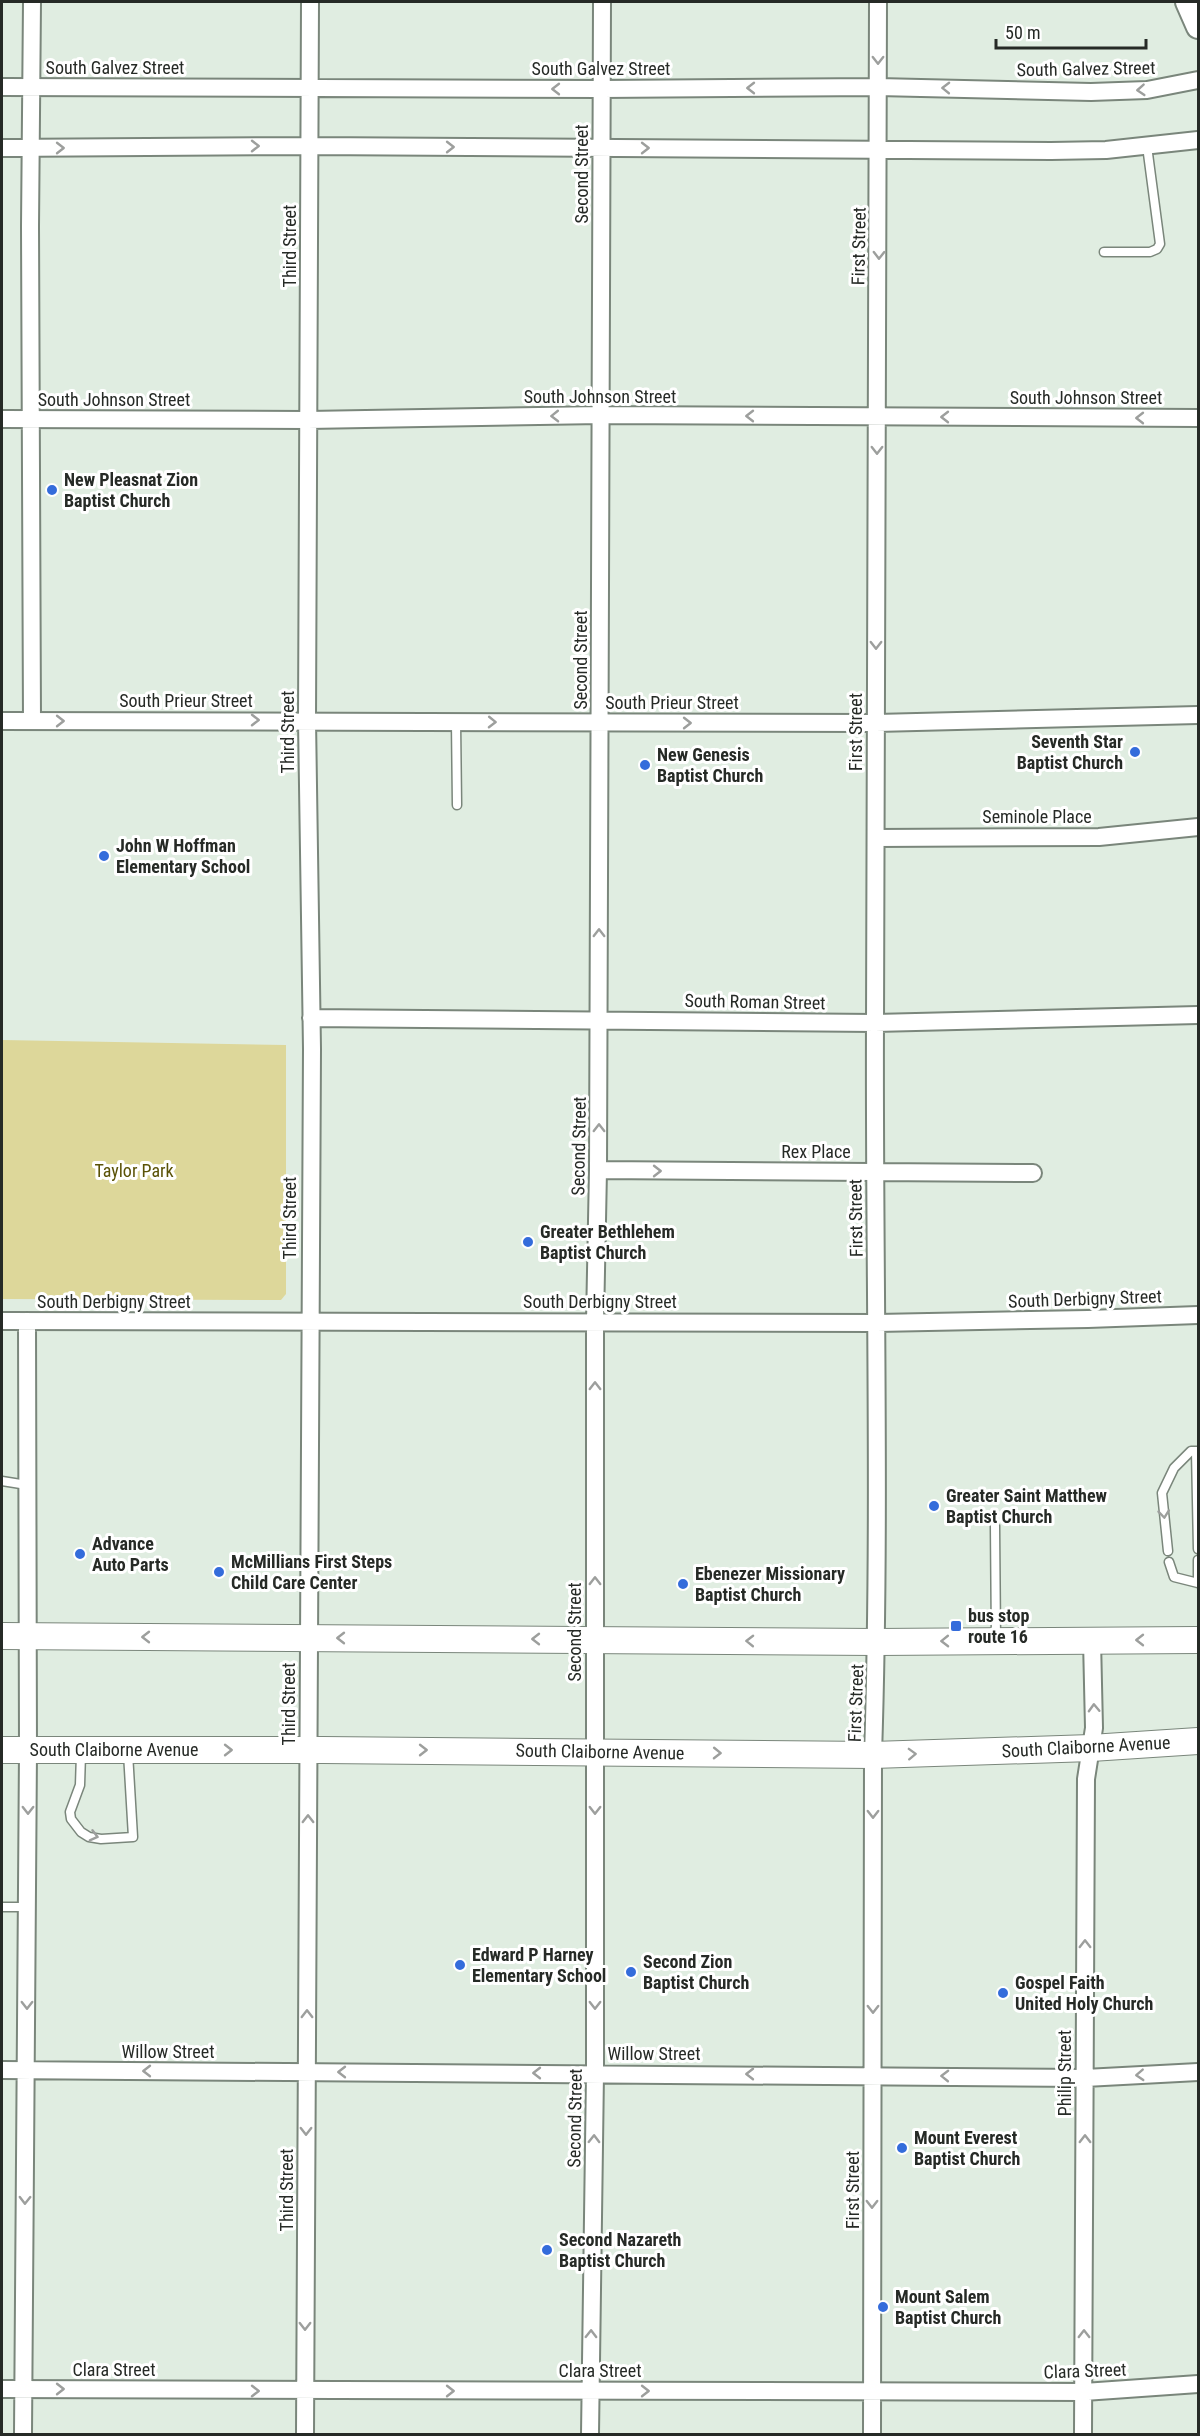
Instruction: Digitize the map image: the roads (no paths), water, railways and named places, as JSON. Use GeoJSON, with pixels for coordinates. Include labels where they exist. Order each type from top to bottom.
{"type":"FeatureCollection","features":[{"type":"Feature","properties":{"kind":"main road"},"geometry":{"type":"LineString","coordinates":[[2,1636],[877,1642],[1198,1640]]}},
{"type":"Feature","properties":{"kind":"main road","name":"South Claiborne Avenue"},"geometry":{"type":"LineString","coordinates":[[2,1750],[873,1755],[1198,1742]]}},
{"type":"Feature","properties":{"kind":"street"},"geometry":{"type":"LineString","coordinates":[[32,2],[30,419],[32,721]]}},
{"type":"Feature","properties":{"kind":"street","name":"Third Street"},"geometry":{"type":"LineString","coordinates":[[305,2434],[311,1018],[307,720],[310,2]]}},
{"type":"Feature","properties":{"kind":"street","name":"Second Street"},"geometry":{"type":"LineString","coordinates":[[590,2434],[595,2073],[595,1322],[599,1019],[602,2]]}},
{"type":"Feature","properties":{"kind":"street","name":"First Street"},"geometry":{"type":"LineString","coordinates":[[872,2434],[873,1755],[877,1642],[875,1023],[880,148],[878,2]]}},
{"type":"Feature","properties":{"kind":"street"},"geometry":{"type":"LineString","coordinates":[[1187,2],[1198,27]]}},
{"type":"Feature","properties":{"kind":"street","name":"South Galvez Street"},"geometry":{"type":"LineString","coordinates":[[2,87],[602,89],[878,87],[1091,92],[1148,90],[1198,80]]}},
{"type":"Feature","properties":{"kind":"street"},"geometry":{"type":"LineString","coordinates":[[2,148],[310,146],[880,148],[1052,152],[1106,150],[1198,140]]}},
{"type":"Feature","properties":{"kind":"street","name":"South Johnson Street"},"geometry":{"type":"LineString","coordinates":[[2,419],[308,420],[601,416],[1198,418]]}},
{"type":"Feature","properties":{"kind":"street","name":"South Prieur Street"},"geometry":{"type":"LineString","coordinates":[[2,721],[876,723],[1198,715]]}},
{"type":"Feature","properties":{"kind":"street","name":"Seminole Place"},"geometry":{"type":"LineString","coordinates":[[876,838],[1099,837],[1198,827]]}},
{"type":"Feature","properties":{"kind":"street","name":"South Roman Street"},"geometry":{"type":"LineString","coordinates":[[311,1018],[875,1023],[1198,1015]]}},
{"type":"Feature","properties":{"kind":"street","name":"Rex Place"},"geometry":{"type":"LineString","coordinates":[[598,1170],[1033,1173]]}},
{"type":"Feature","properties":{"kind":"street","name":"South Derbigny Street"},"geometry":{"type":"LineString","coordinates":[[2,1321],[876,1323],[1076,1320],[1198,1314]]}},
{"type":"Feature","properties":{"kind":"street"},"geometry":{"type":"LineString","coordinates":[[23,2434],[28,1751],[27,1321]]}},
{"type":"Feature","properties":{"kind":"street","name":"Philip Street"},"geometry":{"type":"LineString","coordinates":[[1083,2434],[1086,1776],[1094,1728],[1092,1640]]}},
{"type":"Feature","properties":{"kind":"street","name":"Willow Street"},"geometry":{"type":"LineString","coordinates":[[2,2070],[1085,2078],[1198,2072]]}},
{"type":"Feature","properties":{"kind":"street","name":"Clara Street"},"geometry":{"type":"LineString","coordinates":[[2,2389],[1084,2392],[1198,2384]]}},
{"type":"Feature","properties":{"kind":"lane"},"geometry":{"type":"LineString","coordinates":[[1104,252],[1150,252],[1157,249],[1160,244],[1147,146]]}},
{"type":"Feature","properties":{"kind":"lane"},"geometry":{"type":"LineString","coordinates":[[456,722],[457,805]]}},
{"type":"Feature","properties":{"kind":"lane"},"geometry":{"type":"LineString","coordinates":[[1168,1551],[1161,1493],[1174,1468],[1191,1451],[1197,1451],[1197,1549]]}},
{"type":"Feature","properties":{"kind":"lane"},"geometry":{"type":"LineString","coordinates":[[2,1480],[27,1485]]}},
{"type":"Feature","properties":{"kind":"lane"},"geometry":{"type":"LineString","coordinates":[[995,1526],[996,1640]]}},
{"type":"Feature","properties":{"kind":"lane"},"geometry":{"type":"LineString","coordinates":[[1169,1562],[1174,1577],[1198,1583],[1198,1560]]}},
{"type":"Feature","properties":{"kind":"lane"},"geometry":{"type":"LineString","coordinates":[[81,1751],[80,1785],[70,1812],[71,1819],[81,1832],[89,1837],[101,1839],[133,1837],[128,1750]]}},
{"type":"Feature","properties":{"kind":"lane"},"geometry":{"type":"LineString","coordinates":[[2,1907],[27,1907]]}},
{"type":"Feature","properties":{"kind":"place","name":"New Pleasnat Zion Baptist Church"},"geometry":{"type":"Point","coordinates":[52,490]}},
{"type":"Feature","properties":{"kind":"place","name":"Seventh Star Baptist Church"},"geometry":{"type":"Point","coordinates":[1135,752]}},
{"type":"Feature","properties":{"kind":"place","name":"New Genesis Baptist Church"},"geometry":{"type":"Point","coordinates":[645,765]}},
{"type":"Feature","properties":{"kind":"place","name":"John W Hoffman Elementary School"},"geometry":{"type":"Point","coordinates":[104,856]}},
{"type":"Feature","properties":{"kind":"place","name":"Greater Bethlehem Baptist Church"},"geometry":{"type":"Point","coordinates":[528,1242]}},
{"type":"Feature","properties":{"kind":"place","name":"Greater Saint Matthew Baptist Church"},"geometry":{"type":"Point","coordinates":[934,1506]}},
{"type":"Feature","properties":{"kind":"place","name":"Advance Auto Parts"},"geometry":{"type":"Point","coordinates":[80,1554]}},
{"type":"Feature","properties":{"kind":"place","name":"McMillians First Steps Child Care Center"},"geometry":{"type":"Point","coordinates":[219,1572]}},
{"type":"Feature","properties":{"kind":"place","name":"Ebenezer Missionary Baptist Church"},"geometry":{"type":"Point","coordinates":[683,1584]}},
{"type":"Feature","properties":{"kind":"place","name":"bus stop route 16"},"geometry":{"type":"Point","coordinates":[956,1626]}},
{"type":"Feature","properties":{"kind":"place","name":"Edward P Harney Elementary School"},"geometry":{"type":"Point","coordinates":[460,1965]}},
{"type":"Feature","properties":{"kind":"place","name":"Second Zion Baptist Church"},"geometry":{"type":"Point","coordinates":[631,1972]}},
{"type":"Feature","properties":{"kind":"place","name":"Gospel Faith United Holy Church"},"geometry":{"type":"Point","coordinates":[1003,1993]}},
{"type":"Feature","properties":{"kind":"place","name":"Mount Everest Baptist Church"},"geometry":{"type":"Point","coordinates":[902,2148]}},
{"type":"Feature","properties":{"kind":"place","name":"Second Nazareth Baptist Church"},"geometry":{"type":"Point","coordinates":[547,2250]}},
{"type":"Feature","properties":{"kind":"place","name":"Mount Salem Baptist Church"},"geometry":{"type":"Point","coordinates":[883,2307]}},
{"type":"Feature","properties":{"kind":"park label","name":"Taylor Park"},"geometry":{"type":"Point","coordinates":[134,1171]}}]}
